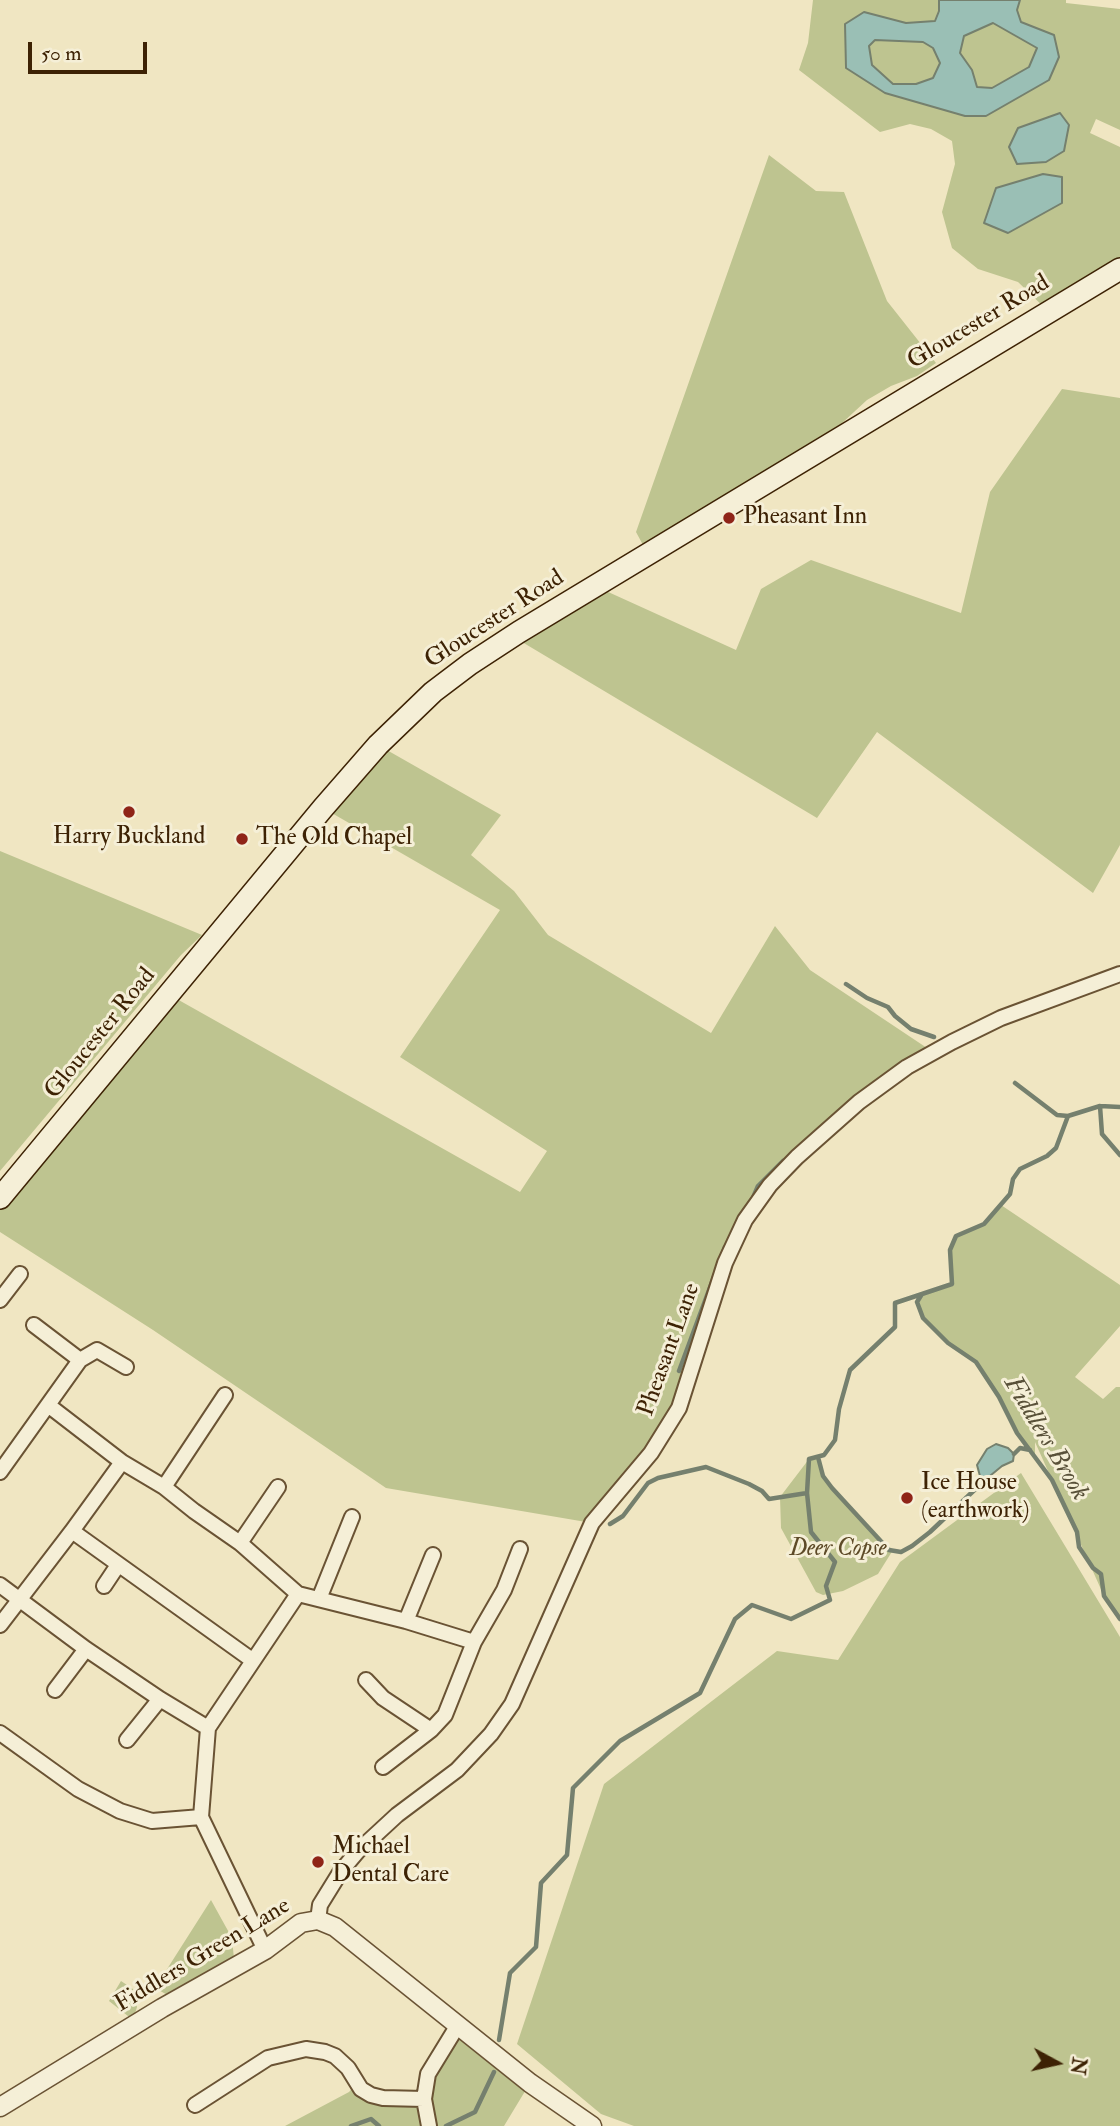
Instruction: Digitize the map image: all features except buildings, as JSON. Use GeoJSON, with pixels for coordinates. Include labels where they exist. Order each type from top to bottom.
{"type":"FeatureCollection","features":[{"type":"Feature","properties":{"kind":"main road","name":"Gloucester Road"},"geometry":{"type":"LineString","coordinates":[[0,1198],[323,808],[378,745],[433,692],[519,632],[1120,269]]}},
{"type":"Feature","properties":{"kind":"street","name":"Pheasant Lane"},"geometry":{"type":"LineString","coordinates":[[318,1920],[320,1905],[341,1871],[358,1851],[397,1815],[457,1770],[491,1734],[512,1704],[592,1522],[651,1453],[679,1408],[725,1263],[745,1220],[770,1185],[859,1102],[907,1067],[1001,1018],[1120,974]]}},
{"type":"Feature","properties":{"kind":"street"},"geometry":{"type":"LineString","coordinates":[[0,1300],[20,1273]]}},
{"type":"Feature","properties":{"kind":"street"},"geometry":{"type":"LineString","coordinates":[[34,1325],[80,1360]]}},
{"type":"Feature","properties":{"kind":"street"},"geometry":{"type":"LineString","coordinates":[[0,1472],[80,1360],[97,1350],[126,1367]]}},
{"type":"Feature","properties":{"kind":"street"},"geometry":{"type":"LineString","coordinates":[[164,1487],[225,1395]]}},
{"type":"Feature","properties":{"kind":"street"},"geometry":{"type":"LineString","coordinates":[[48,1405],[122,1462],[164,1487],[240,1543],[298,1594],[406,1620],[474,1642]]}},
{"type":"Feature","properties":{"kind":"street"},"geometry":{"type":"LineString","coordinates":[[0,1625],[122,1462]]}},
{"type":"Feature","properties":{"kind":"street"},"geometry":{"type":"LineString","coordinates":[[240,1543],[278,1488]]}},
{"type":"Feature","properties":{"kind":"street"},"geometry":{"type":"LineString","coordinates":[[318,1599],[352,1517]]}},
{"type":"Feature","properties":{"kind":"street"},"geometry":{"type":"LineString","coordinates":[[72,1531],[252,1660]]}},
{"type":"Feature","properties":{"kind":"street"},"geometry":{"type":"LineString","coordinates":[[383,1767],[431,1730],[445,1715],[474,1642],[504,1590],[520,1549]]}},
{"type":"Feature","properties":{"kind":"street"},"geometry":{"type":"LineString","coordinates":[[406,1620],[433,1555]]}},
{"type":"Feature","properties":{"kind":"street"},"geometry":{"type":"LineString","coordinates":[[104,1586],[118,1565]]}},
{"type":"Feature","properties":{"kind":"street"},"geometry":{"type":"LineString","coordinates":[[0,1585],[86,1649],[208,1728]]}},
{"type":"Feature","properties":{"kind":"street"},"geometry":{"type":"LineString","coordinates":[[265,1950],[201,1817],[208,1728],[298,1594]]}},
{"type":"Feature","properties":{"kind":"street"},"geometry":{"type":"LineString","coordinates":[[55,1689],[86,1649]]}},
{"type":"Feature","properties":{"kind":"street"},"geometry":{"type":"LineString","coordinates":[[366,1680],[383,1698],[431,1730]]}},
{"type":"Feature","properties":{"kind":"street"},"geometry":{"type":"LineString","coordinates":[[127,1740],[160,1699]]}},
{"type":"Feature","properties":{"kind":"street"},"geometry":{"type":"LineString","coordinates":[[0,1733],[78,1788],[120,1811],[152,1821],[201,1817]]}},
{"type":"Feature","properties":{"kind":"street","name":"Fiddlers Green Lane"},"geometry":{"type":"LineString","coordinates":[[0,2107],[162,2008],[265,1950],[301,1923],[318,1920],[335,1927],[530,2083],[592,2126]]}},
{"type":"Feature","properties":{"kind":"street"},"geometry":{"type":"LineString","coordinates":[[429,2126],[424,2099],[428,2074],[458,2025]]}},
{"type":"Feature","properties":{"kind":"street"},"geometry":{"type":"LineString","coordinates":[[195,2105],[258,2064],[278,2054],[306,2049],[335,2056],[348,2068],[361,2089],[371,2095],[424,2099]]}},
{"type":"Feature","properties":{"kind":"green space"},"geometry":{"type":"Polygon","coordinates":[[[813,0],[1066,0],[1066,3],[1120,9],[1120,130],[1096,119],[1090,133],[1120,147],[1120,269],[1049,312],[1018,282],[978,269],[952,248],[942,212],[955,164],[952,141],[931,129],[910,124],[880,132],[799,70],[808,43],[813,0]]]}},
{"type":"Feature","properties":{"kind":"green space"},"geometry":{"type":"Polygon","coordinates":[[[769,155],[816,191],[844,192],[887,301],[936,363],[917,376],[891,386],[867,400],[841,424],[643,545],[636,532],[769,155]]]}},
{"type":"Feature","properties":{"kind":"green space"},"geometry":{"type":"Polygon","coordinates":[[[1062,389],[1120,398],[1120,845],[1093,893],[877,732],[817,818],[512,636],[595,586],[736,650],[761,589],[811,560],[961,613],[990,492],[1062,389]]]}},
{"type":"Feature","properties":{"kind":"green space"},"geometry":{"type":"Polygon","coordinates":[[[378,745],[501,815],[471,855],[514,891],[548,935],[711,1033],[775,926],[810,970],[933,1052],[859,1102],[745,1220],[679,1408],[592,1523],[386,1488],[153,1330],[0,1232],[0,1198],[168,994],[520,1192],[547,1151],[400,1057],[500,910],[323,808],[378,745]]]}},
{"type":"Feature","properties":{"kind":"green space"},"geometry":{"type":"Polygon","coordinates":[[[0,851],[202,935],[181,955],[0,1171],[0,851]]]}},
{"type":"Feature","properties":{"kind":"green space"},"geometry":{"type":"Polygon","coordinates":[[[1001,1205],[1120,1285],[1120,1326],[1075,1377],[1103,1399],[1116,1387],[1120,1387],[1120,1622],[1104,1596],[1035,1442],[1035,1457],[1017,1433],[999,1397],[976,1362],[948,1343],[923,1318],[917,1302],[923,1294],[952,1284],[950,1250],[956,1236],[984,1224],[1001,1205]]]}},
{"type":"Feature","properties":{"kind":"green space","name":"Deer Copse"},"geometry":{"type":"Polygon","coordinates":[[[818,1457],[823,1476],[857,1516],[893,1550],[878,1574],[843,1591],[823,1595],[816,1592],[781,1528],[780,1497],[809,1459],[818,1457]]]}},
{"type":"Feature","properties":{"kind":"green space"},"geometry":{"type":"Polygon","coordinates":[[[1021,1473],[1120,1637],[1120,2126],[634,2126],[601,2114],[517,2044],[604,1784],[777,1651],[838,1660],[900,1562],[1021,1473]]]}},
{"type":"Feature","properties":{"kind":"green space"},"geometry":{"type":"Polygon","coordinates":[[[211,1900],[232,1938],[234,1959],[171,1997],[155,1988],[211,1900]]]}},
{"type":"Feature","properties":{"kind":"green space"},"geometry":{"type":"Polygon","coordinates":[[[121,1981],[133,1989],[137,2007],[133,2020],[109,2001],[121,1981]]]}},
{"type":"Feature","properties":{"kind":"green space"},"geometry":{"type":"Polygon","coordinates":[[[458,2025],[530,2083],[504,2126],[285,2126],[349,2092],[357,2083],[361,2089],[424,2099],[458,2025]]]}},
{"type":"Feature","properties":{"kind":"water"},"geometry":{"type":"Polygon","coordinates":[[[939,0],[1020,0],[1017,10],[1021,22],[1054,35],[1059,57],[1049,80],[986,116],[965,116],[885,93],[846,68],[845,24],[864,12],[906,23],[935,21],[939,0]],[[993,23],[964,36],[960,53],[972,70],[977,87],[992,88],[1029,67],[1037,48],[993,23]],[[875,40],[869,46],[872,65],[893,84],[916,84],[933,78],[940,63],[933,48],[923,42],[875,40]]]}},
{"type":"Feature","properties":{"kind":"water"},"geometry":{"type":"Polygon","coordinates":[[[1060,113],[1069,125],[1064,151],[1046,162],[1017,164],[1009,147],[1018,128],[1060,113]]]}},
{"type":"Feature","properties":{"kind":"water"},"geometry":{"type":"Polygon","coordinates":[[[1043,174],[1062,177],[1062,203],[1008,233],[984,223],[996,188],[1043,174]]]}},
{"type":"Feature","properties":{"kind":"water"},"geometry":{"type":"Polygon","coordinates":[[[996,1444],[1008,1448],[1014,1454],[1013,1461],[985,1480],[980,1476],[977,1465],[987,1449],[996,1444]]]}},
{"type":"Feature","properties":{"kind":"waterway"},"geometry":{"type":"LineString","coordinates":[[846,984],[867,998],[888,1007],[911,1029],[934,1037]]}},
{"type":"Feature","properties":{"kind":"waterway"},"geometry":{"type":"LineString","coordinates":[[1015,1083],[1057,1115],[1068,1116]]}},
{"type":"Feature","properties":{"kind":"waterway"},"geometry":{"type":"LineString","coordinates":[[1100,1106],[1102,1134],[1120,1155]]}},
{"type":"Feature","properties":{"kind":"waterway"},"geometry":{"type":"LineString","coordinates":[[499,2040],[510,1973],[536,1947],[541,1883],[567,1855],[573,1788],[620,1741],[700,1693],[735,1619],[752,1605],[791,1619],[830,1600],[826,1586],[835,1562],[811,1532],[807,1493],[809,1459],[824,1455],[835,1440],[839,1409],[850,1370],[895,1327],[895,1303],[952,1284],[950,1250],[956,1236],[984,1224],[1010,1194],[1013,1179],[1020,1169],[1047,1156],[1056,1148],[1068,1116],[1100,1106],[1120,1107]]}},
{"type":"Feature","properties":{"kind":"waterway"},"geometry":{"type":"LineString","coordinates":[[752,1200],[758,1186],[783,1161]]}},
{"type":"Feature","properties":{"kind":"waterway"},"geometry":{"type":"LineString","coordinates":[[679,1371],[725,1247]]}},
{"type":"Feature","properties":{"kind":"waterway","name":"Fiddlers Brook"},"geometry":{"type":"LineString","coordinates":[[922,1294],[917,1302],[923,1318],[948,1343],[976,1362],[999,1397],[1017,1433],[1052,1480],[1077,1532],[1079,1547],[1093,1568],[1101,1574],[1104,1596],[1120,1619]]}},
{"type":"Feature","properties":{"kind":"waterway"},"geometry":{"type":"LineString","coordinates":[[1014,1454],[1020,1448],[1030,1450]]}},
{"type":"Feature","properties":{"kind":"waterway"},"geometry":{"type":"LineString","coordinates":[[818,1457],[823,1476],[832,1488],[889,1550],[901,1552],[930,1532],[985,1480]]}},
{"type":"Feature","properties":{"kind":"waterway"},"geometry":{"type":"LineString","coordinates":[[610,1524],[623,1516],[648,1483],[658,1478],[706,1467],[749,1484],[762,1491],[769,1499],[807,1493]]}},
{"type":"Feature","properties":{"kind":"waterway"},"geometry":{"type":"LineString","coordinates":[[446,2126],[475,2112],[494,2072]]}},
{"type":"Feature","properties":{"kind":"waterway"},"geometry":{"type":"LineString","coordinates":[[351,2126],[371,2119],[379,2126]]}},
{"type":"Feature","properties":{"kind":"place","name":"Pheasant Inn"},"geometry":{"type":"Point","coordinates":[729,518]}},
{"type":"Feature","properties":{"kind":"place","name":"Harry Buckland"},"geometry":{"type":"Point","coordinates":[129,812]}},
{"type":"Feature","properties":{"kind":"place","name":"The Old Chapel"},"geometry":{"type":"Point","coordinates":[242,839]}},
{"type":"Feature","properties":{"kind":"place","name":"Ice House (earthwork)"},"geometry":{"type":"Point","coordinates":[907,1498]}},
{"type":"Feature","properties":{"kind":"place","name":"Michael Dental Care"},"geometry":{"type":"Point","coordinates":[318,1862]}}]}
